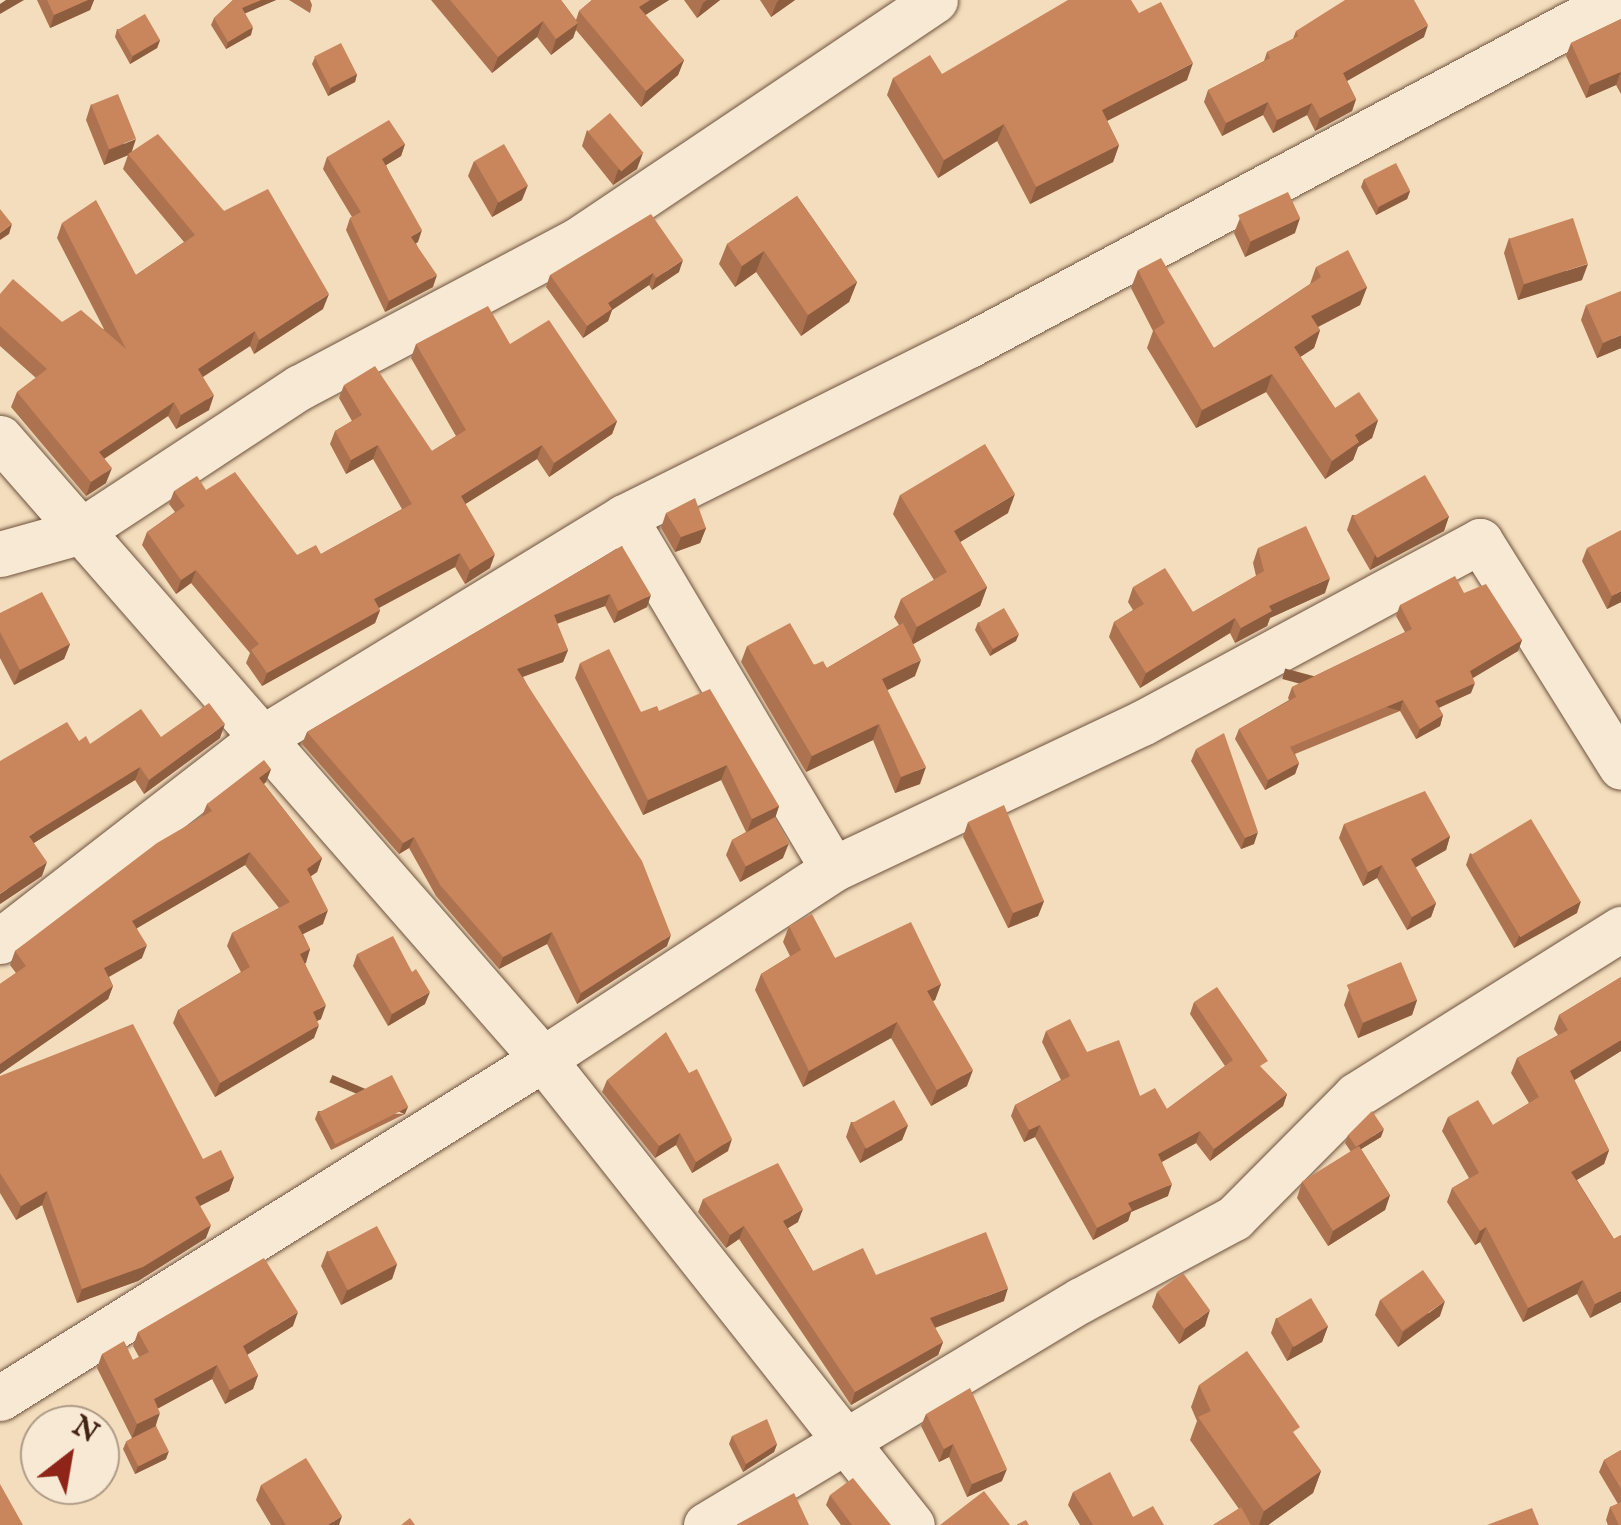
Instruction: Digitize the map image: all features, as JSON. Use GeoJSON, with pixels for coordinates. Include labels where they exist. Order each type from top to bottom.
{"type":"FeatureCollection","features":[{"type":"Feature","properties":{"kind":"street"},"geometry":{"type":"LineString","coordinates":[[0,554],[79,532],[300,387],[578,240],[936,0]]}},
{"type":"Feature","properties":{"kind":"street"},"geometry":{"type":"LineString","coordinates":[[0,941],[262,738],[624,517],[969,345],[1616,0]]}},
{"type":"Feature","properties":{"kind":"street"},"geometry":{"type":"LineString","coordinates":[[0,438],[543,1060],[912,1525]]}},
{"type":"Feature","properties":{"kind":"street"},"geometry":{"type":"LineString","coordinates":[[624,517],[833,869]]}},
{"type":"Feature","properties":{"kind":"street"},"geometry":{"type":"LineString","coordinates":[[0,1398],[543,1060],[833,869],[1142,723],[1480,541],[1621,767]]}},
{"type":"Feature","properties":{"kind":"street"},"geometry":{"type":"LineString","coordinates":[[706,1525],[1081,1300],[1234,1218],[1356,1095],[1621,929]]}},
{"type":"Feature","properties":{"kind":"building"},"geometry":{"type":"Polygon","coordinates":[[[47,0],[88,0],[54,15],[47,0]]]}},
{"type":"Feature","properties":{"kind":"building"},"geometry":{"type":"Polygon","coordinates":[[[233,0],[261,0],[242,8],[253,27],[228,42],[214,18],[233,0]]]}},
{"type":"Feature","properties":{"kind":"building"},"geometry":{"type":"Polygon","coordinates":[[[450,0],[561,0],[578,23],[556,39],[543,21],[498,57],[450,0]]]}},
{"type":"Feature","properties":{"kind":"building"},"geometry":{"type":"Polygon","coordinates":[[[592,0],[650,0],[639,7],[684,60],[646,91],[579,11],[592,0]]]}},
{"type":"Feature","properties":{"kind":"building"},"geometry":{"type":"Polygon","coordinates":[[[1068,0],[1131,0],[1139,13],[1161,2],[1193,63],[1102,110],[1119,145],[1036,187],[1004,124],[944,160],[893,78],[930,55],[942,74],[1068,0]]]}},
{"type":"Feature","properties":{"kind":"building"},"geometry":{"type":"Polygon","coordinates":[[[1345,0],[1414,0],[1428,25],[1343,73],[1356,99],[1320,118],[1312,103],[1277,120],[1268,102],[1226,123],[1208,90],[1270,58],[1267,52],[1298,36],[1296,31],[1345,0]]]}},
{"type":"Feature","properties":{"kind":"building"},"geometry":{"type":"Polygon","coordinates":[[[145,14],[160,40],[132,56],[117,30],[145,14]]]}},
{"type":"Feature","properties":{"kind":"building"},"geometry":{"type":"Polygon","coordinates":[[[1621,19],[1621,72],[1590,85],[1571,43],[1621,19]]]}},
{"type":"Feature","properties":{"kind":"building"},"geometry":{"type":"Polygon","coordinates":[[[341,43],[357,74],[330,88],[314,57],[341,43]]]}},
{"type":"Feature","properties":{"kind":"building"},"geometry":{"type":"Polygon","coordinates":[[[118,94],[136,139],[109,149],[91,105],[118,94]]]}},
{"type":"Feature","properties":{"kind":"building"},"geometry":{"type":"Polygon","coordinates":[[[610,113],[643,153],[621,171],[588,132],[610,113]]]}},
{"type":"Feature","properties":{"kind":"building"},"geometry":{"type":"Polygon","coordinates":[[[389,120],[405,144],[382,159],[422,230],[411,237],[437,275],[389,301],[350,218],[361,212],[327,157],[389,120]]]}},
{"type":"Feature","properties":{"kind":"building"},"geometry":{"type":"Polygon","coordinates":[[[158,134],[224,211],[268,189],[329,294],[259,340],[255,331],[198,369],[214,395],[181,415],[174,402],[99,452],[112,468],[91,482],[17,392],[47,369],[0,326],[0,294],[13,279],[62,322],[81,310],[126,349],[62,223],[96,200],[136,275],[195,235],[128,154],[158,134]]]}},
{"type":"Feature","properties":{"kind":"building"},"geometry":{"type":"Polygon","coordinates":[[[504,144],[528,186],[499,203],[475,161],[504,144]]]}},
{"type":"Feature","properties":{"kind":"building"},"geometry":{"type":"Polygon","coordinates":[[[1396,163],[1410,191],[1378,207],[1364,179],[1396,163]]]}},
{"type":"Feature","properties":{"kind":"building"},"geometry":{"type":"Polygon","coordinates":[[[1288,192],[1300,218],[1250,242],[1238,215],[1288,192]]]}},
{"type":"Feature","properties":{"kind":"building"},"geometry":{"type":"Polygon","coordinates":[[[797,196],[857,282],[808,315],[764,251],[742,266],[727,244],[797,196]]]}},
{"type":"Feature","properties":{"kind":"building"},"geometry":{"type":"Polygon","coordinates":[[[0,209],[12,224],[0,233],[0,209]]]}},
{"type":"Feature","properties":{"kind":"building"},"geometry":{"type":"Polygon","coordinates":[[[651,214],[683,260],[656,278],[653,273],[608,303],[612,309],[587,326],[550,275],[651,214]]]}},
{"type":"Feature","properties":{"kind":"building"},"geometry":{"type":"Polygon","coordinates":[[[1573,218],[1588,264],[1524,284],[1509,239],[1573,218]]]}},
{"type":"Feature","properties":{"kind":"building"},"geometry":{"type":"Polygon","coordinates":[[[1348,250],[1367,287],[1311,316],[1320,330],[1294,347],[1335,408],[1359,392],[1378,420],[1355,435],[1359,442],[1332,461],[1272,374],[1202,410],[1154,330],[1165,323],[1138,270],[1161,258],[1214,348],[1321,277],[1316,267],[1348,250]]]}},
{"type":"Feature","properties":{"kind":"building"},"geometry":{"type":"Polygon","coordinates":[[[1621,291],[1621,335],[1603,343],[1586,305],[1621,291]]]}},
{"type":"Feature","properties":{"kind":"building"},"geometry":{"type":"Polygon","coordinates":[[[488,306],[510,344],[549,320],[617,421],[554,463],[542,445],[461,496],[495,554],[470,570],[460,553],[374,599],[380,610],[267,673],[251,650],[259,644],[196,570],[181,580],[147,532],[185,506],[174,491],[197,476],[206,490],[235,472],[297,555],[316,545],[321,554],[412,504],[378,445],[351,460],[335,431],[362,415],[344,385],[375,366],[432,451],[466,430],[416,344],[488,306]]]}},
{"type":"Feature","properties":{"kind":"building"},"geometry":{"type":"Polygon","coordinates":[[[985,444],[1015,494],[954,531],[987,587],[917,627],[901,599],[947,572],[900,495],[985,444]]]}},
{"type":"Feature","properties":{"kind":"building"},"geometry":{"type":"Polygon","coordinates":[[[1425,475],[1449,517],[1377,558],[1353,516],[1425,475]]]}},
{"type":"Feature","properties":{"kind":"building"},"geometry":{"type":"Polygon","coordinates":[[[695,498],[706,528],[681,537],[666,513],[695,498]]]}},
{"type":"Feature","properties":{"kind":"building"},"geometry":{"type":"Polygon","coordinates":[[[1306,526],[1330,578],[1269,606],[1272,611],[1241,628],[1235,618],[1146,673],[1114,622],[1144,604],[1133,587],[1165,568],[1193,612],[1264,571],[1258,548],[1306,526]]]}},
{"type":"Feature","properties":{"kind":"building"},"geometry":{"type":"Polygon","coordinates":[[[1621,530],[1621,591],[1612,596],[1587,548],[1621,530]]]}},
{"type":"Feature","properties":{"kind":"building"},"geometry":{"type":"Polygon","coordinates":[[[622,546],[651,595],[618,611],[610,594],[554,615],[568,650],[517,669],[642,861],[671,935],[581,993],[552,932],[503,957],[440,885],[414,837],[403,843],[307,732],[622,546]]]}},
{"type":"Feature","properties":{"kind":"building"},"geometry":{"type":"Polygon","coordinates":[[[1455,576],[1464,593],[1486,584],[1522,640],[1470,671],[1475,683],[1435,701],[1443,715],[1420,729],[1403,700],[1290,747],[1299,763],[1268,780],[1239,729],[1296,697],[1292,687],[1412,629],[1400,605],[1455,576]]]}},
{"type":"Feature","properties":{"kind":"building"},"geometry":{"type":"Polygon","coordinates":[[[42,592],[70,644],[20,670],[0,632],[0,613],[42,592]]]}},
{"type":"Feature","properties":{"kind":"building"},"geometry":{"type":"Polygon","coordinates":[[[1004,608],[1019,634],[993,649],[978,623],[1004,608]]]}},
{"type":"Feature","properties":{"kind":"building"},"geometry":{"type":"Polygon","coordinates":[[[790,623],[814,665],[823,661],[827,668],[903,623],[921,660],[882,679],[926,767],[901,777],[879,724],[812,756],[747,646],[790,623]]]}},
{"type":"Feature","properties":{"kind":"building"},"geometry":{"type":"Polygon","coordinates":[[[609,649],[641,712],[657,706],[659,711],[710,689],[779,806],[752,819],[727,765],[648,800],[580,663],[609,649]]]}},
{"type":"Feature","properties":{"kind":"building"},"geometry":{"type":"Polygon","coordinates":[[[209,703],[225,724],[149,780],[140,767],[29,836],[47,862],[0,894],[0,761],[67,722],[79,741],[86,736],[90,744],[141,709],[161,737],[209,703]]]}},
{"type":"Feature","properties":{"kind":"building"},"geometry":{"type":"Polygon","coordinates":[[[1224,733],[1258,832],[1245,838],[1196,749],[1224,733]]]}},
{"type":"Feature","properties":{"kind":"building"},"geometry":{"type":"Polygon","coordinates":[[[264,760],[271,769],[259,778],[322,858],[307,869],[328,910],[298,926],[310,949],[300,954],[326,1005],[313,1012],[319,1025],[220,1083],[178,1010],[250,967],[232,933],[290,902],[250,852],[132,921],[147,945],[104,968],[113,986],[0,1064],[0,984],[26,966],[15,951],[157,843],[212,811],[207,804],[264,760]]]}},
{"type":"Feature","properties":{"kind":"building"},"geometry":{"type":"Polygon","coordinates":[[[1425,791],[1450,836],[1411,859],[1436,903],[1412,917],[1382,865],[1368,872],[1344,824],[1425,791]]]}},
{"type":"Feature","properties":{"kind":"building"},"geometry":{"type":"Polygon","coordinates":[[[1004,805],[1044,901],[1013,913],[968,822],[1004,805]]]}},
{"type":"Feature","properties":{"kind":"building"},"geometry":{"type":"Polygon","coordinates":[[[775,817],[789,843],[746,866],[732,840],[775,817]]]}},
{"type":"Feature","properties":{"kind":"building"},"geometry":{"type":"Polygon","coordinates":[[[1531,819],[1580,901],[1520,937],[1471,855],[1531,819]]]}},
{"type":"Feature","properties":{"kind":"building"},"geometry":{"type":"Polygon","coordinates":[[[812,914],[835,958],[911,922],[941,984],[927,991],[973,1070],[937,1090],[897,1022],[809,1071],[761,974],[801,950],[789,926],[812,914]]]}},
{"type":"Feature","properties":{"kind":"building"},"geometry":{"type":"Polygon","coordinates":[[[393,936],[412,972],[416,969],[430,992],[392,1014],[357,954],[393,936]]]}},
{"type":"Feature","properties":{"kind":"building"},"geometry":{"type":"Polygon","coordinates":[[[1401,962],[1417,1000],[1363,1023],[1347,985],[1401,962]]]}},
{"type":"Feature","properties":{"kind":"building"},"geometry":{"type":"Polygon","coordinates":[[[1621,977],[1621,1040],[1570,1071],[1609,1150],[1571,1172],[1614,1239],[1621,1235],[1621,1291],[1595,1304],[1583,1280],[1528,1308],[1486,1227],[1480,1231],[1452,1188],[1479,1173],[1448,1117],[1478,1100],[1493,1125],[1539,1097],[1517,1058],[1568,1030],[1559,1015],[1621,977]]]}},
{"type":"Feature","properties":{"kind":"building"},"geometry":{"type":"Polygon","coordinates":[[[1217,987],[1268,1061],[1260,1066],[1287,1094],[1214,1149],[1200,1131],[1158,1154],[1172,1184],[1128,1203],[1132,1210],[1097,1228],[1040,1125],[1029,1130],[1015,1105],[1070,1076],[1046,1031],[1070,1019],[1087,1052],[1119,1040],[1140,1096],[1155,1088],[1167,1109],[1233,1060],[1194,1002],[1217,987]]]}},
{"type":"Feature","properties":{"kind":"building"},"geometry":{"type":"Polygon","coordinates":[[[133,1024],[203,1159],[221,1150],[234,1177],[195,1197],[211,1225],[143,1267],[82,1289],[47,1191],[21,1206],[0,1173],[0,1076],[133,1024]]]}},
{"type":"Feature","properties":{"kind":"building"},"geometry":{"type":"Polygon","coordinates":[[[666,1032],[689,1073],[697,1069],[732,1139],[696,1162],[680,1133],[659,1146],[607,1080],[666,1032]]]}},
{"type":"Feature","properties":{"kind":"building"},"geometry":{"type":"Polygon","coordinates":[[[392,1075],[408,1107],[335,1144],[319,1112],[392,1075]]]}},
{"type":"Feature","properties":{"kind":"building"},"geometry":{"type":"Polygon","coordinates":[[[894,1100],[908,1125],[866,1149],[852,1123],[894,1100]]]}},
{"type":"Feature","properties":{"kind":"building"},"geometry":{"type":"Polygon","coordinates":[[[1372,1111],[1384,1129],[1356,1147],[1348,1135],[1372,1111]]]}},
{"type":"Feature","properties":{"kind":"building"},"geometry":{"type":"Polygon","coordinates":[[[1359,1146],[1390,1195],[1333,1231],[1302,1182],[1359,1146]]]}},
{"type":"Feature","properties":{"kind":"building"},"geometry":{"type":"Polygon","coordinates":[[[778,1163],[803,1209],[783,1221],[813,1271],[863,1248],[876,1275],[986,1232],[1008,1288],[930,1318],[943,1342],[855,1392],[744,1226],[730,1235],[703,1199],[778,1163]]]}},
{"type":"Feature","properties":{"kind":"building"},"geometry":{"type":"Polygon","coordinates":[[[377,1226],[397,1264],[348,1290],[328,1252],[377,1226]]]}},
{"type":"Feature","properties":{"kind":"building"},"geometry":{"type":"Polygon","coordinates":[[[264,1258],[298,1312],[243,1346],[258,1375],[230,1390],[217,1365],[154,1399],[160,1413],[137,1424],[102,1354],[124,1341],[133,1360],[149,1352],[138,1332],[264,1258]]]}},
{"type":"Feature","properties":{"kind":"building"},"geometry":{"type":"Polygon","coordinates":[[[1423,1270],[1445,1301],[1402,1331],[1380,1300],[1423,1270]]]}},
{"type":"Feature","properties":{"kind":"building"},"geometry":{"type":"Polygon","coordinates":[[[1183,1273],[1210,1310],[1184,1329],[1157,1292],[1183,1273]]]}},
{"type":"Feature","properties":{"kind":"building"},"geometry":{"type":"Polygon","coordinates":[[[1311,1298],[1328,1326],[1294,1347],[1277,1319],[1311,1298]]]}},
{"type":"Feature","properties":{"kind":"building"},"geometry":{"type":"Polygon","coordinates":[[[1247,1351],[1300,1427],[1293,1432],[1321,1471],[1264,1511],[1198,1417],[1211,1411],[1199,1385],[1247,1351]]]}},
{"type":"Feature","properties":{"kind":"building"},"geometry":{"type":"Polygon","coordinates":[[[970,1388],[1007,1469],[972,1484],[953,1444],[944,1449],[926,1414],[970,1388]]]}},
{"type":"Feature","properties":{"kind":"building"},"geometry":{"type":"Polygon","coordinates":[[[767,1419],[777,1444],[746,1464],[732,1436],[767,1419]]]}},
{"type":"Feature","properties":{"kind":"building"},"geometry":{"type":"Polygon","coordinates":[[[156,1426],[169,1451],[138,1466],[126,1441],[156,1426]]]}},
{"type":"Feature","properties":{"kind":"building"},"geometry":{"type":"Polygon","coordinates":[[[1621,1450],[1621,1489],[1604,1460],[1621,1450]]]}},
{"type":"Feature","properties":{"kind":"building"},"geometry":{"type":"Polygon","coordinates":[[[306,1458],[342,1516],[328,1525],[286,1525],[261,1485],[306,1458]]]}},
{"type":"Feature","properties":{"kind":"building"},"geometry":{"type":"Polygon","coordinates":[[[1110,1472],[1133,1517],[1153,1506],[1164,1525],[1093,1525],[1073,1492],[1110,1472]]]}},
{"type":"Feature","properties":{"kind":"building"},"geometry":{"type":"Polygon","coordinates":[[[853,1478],[891,1525],[852,1525],[830,1495],[853,1478]]]}},
{"type":"Feature","properties":{"kind":"building"},"geometry":{"type":"Polygon","coordinates":[[[0,1484],[23,1525],[0,1525],[0,1484]]]}},
{"type":"Feature","properties":{"kind":"building"},"geometry":{"type":"Polygon","coordinates":[[[984,1491],[1010,1525],[940,1525],[984,1491]]]}},
{"type":"Feature","properties":{"kind":"building"},"geometry":{"type":"Polygon","coordinates":[[[794,1493],[809,1525],[736,1525],[794,1493]]]}},
{"type":"Feature","properties":{"kind":"building"},"geometry":{"type":"Polygon","coordinates":[[[1621,1502],[1621,1525],[1619,1525],[1610,1507],[1621,1502]]]}},
{"type":"Feature","properties":{"kind":"building"},"geometry":{"type":"Polygon","coordinates":[[[1241,1507],[1251,1525],[1213,1525],[1241,1507]]]}},
{"type":"Feature","properties":{"kind":"building"},"geometry":{"type":"Polygon","coordinates":[[[1532,1508],[1539,1525],[1487,1525],[1532,1508]]]}}]}
